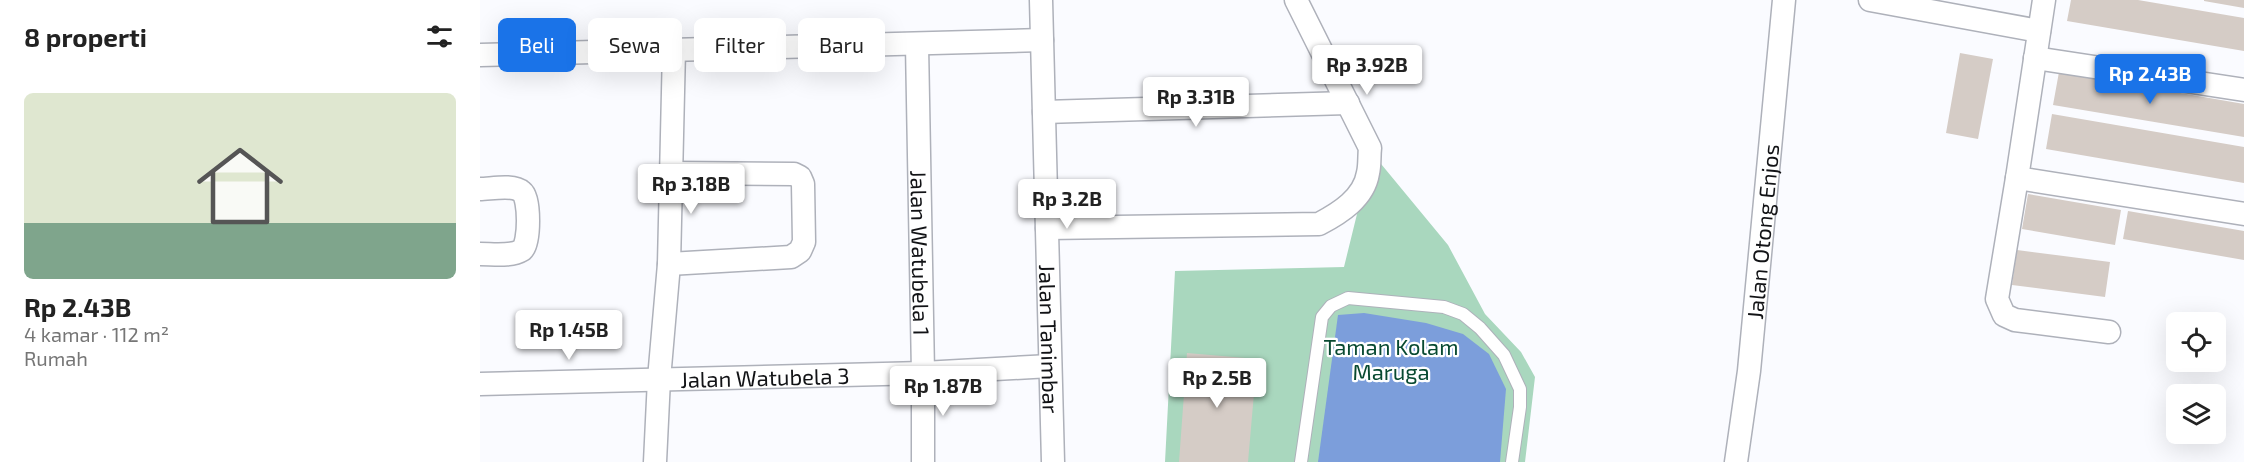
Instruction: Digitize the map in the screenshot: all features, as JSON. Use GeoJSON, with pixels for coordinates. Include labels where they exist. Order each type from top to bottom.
{"type":"FeatureCollection","features":[{"type":"Feature","properties":{"kind":"street","name":"Jalan Tanimbar"},"geometry":{"type":"LineString","coordinates":[[1041,0],[1053,462]]}},
{"type":"Feature","properties":{"kind":"street"},"geometry":{"type":"LineString","coordinates":[[1047,228],[1319,224],[1341,213],[1357,196],[1368,174],[1370,148],[1296,0]]}},
{"type":"Feature","properties":{"kind":"street","name":"Jalan Otong Enjos"},"geometry":{"type":"LineString","coordinates":[[1736,462],[1749,371],[1784,0]]}},
{"type":"Feature","properties":{"kind":"street"},"geometry":{"type":"LineString","coordinates":[[1870,0],[2039,31]]}},
{"type":"Feature","properties":{"kind":"street"},"geometry":{"type":"LineString","coordinates":[[2044,0],[1997,299],[2004,315],[2015,320],[2109,332]]}},
{"type":"Feature","properties":{"kind":"street"},"geometry":{"type":"LineString","coordinates":[[682,49],[916,45],[1042,40]]}},
{"type":"Feature","properties":{"kind":"street","name":"Jalan Watubela 1"},"geometry":{"type":"LineString","coordinates":[[916,45],[923,462]]}},
{"type":"Feature","properties":{"kind":"street"},"geometry":{"type":"LineString","coordinates":[[480,55],[588,52]]}},
{"type":"Feature","properties":{"kind":"street"},"geometry":{"type":"LineString","coordinates":[[2035,58],[2244,90]]}},
{"type":"Feature","properties":{"kind":"street"},"geometry":{"type":"LineString","coordinates":[[655,462],[659,379],[669,264],[674,72]]}},
{"type":"Feature","properties":{"kind":"street"},"geometry":{"type":"LineString","coordinates":[[1044,112],[1348,103]]}},
{"type":"Feature","properties":{"kind":"street"},"geometry":{"type":"LineString","coordinates":[[669,264],[791,257],[800,252],[804,242],[800,177],[794,174],[672,173]]}},
{"type":"Feature","properties":{"kind":"street"},"geometry":{"type":"LineString","coordinates":[[2017,178],[2244,214]]}},
{"type":"Feature","properties":{"kind":"street"},"geometry":{"type":"LineString","coordinates":[[480,189],[513,188],[522,192],[526,199],[528,240],[523,249],[511,254],[480,254]]}},
{"type":"Feature","properties":{"kind":"street","name":"Jalan Watubela 3"},"geometry":{"type":"LineString","coordinates":[[480,384],[923,373],[1050,366]]}},
{"type":"Feature","properties":{"kind":"lane"},"geometry":{"type":"LineString","coordinates":[[1301,462],[1322,317],[1330,306],[1348,298],[1444,307],[1462,314],[1480,328],[1504,355],[1520,389],[1520,407],[1512,462]]}},
{"type":"Feature","properties":{"kind":"green space","name":"Taman Kolam Maruga"},"geometry":{"type":"Polygon","coordinates":[[[1372,153],[1448,245],[1485,314],[1521,352],[1535,377],[1525,462],[1165,462],[1175,271],[1344,267],[1372,153]]]}},
{"type":"Feature","properties":{"kind":"water"},"geometry":{"type":"Polygon","coordinates":[[[1364,313],[1426,323],[1463,334],[1489,354],[1506,389],[1500,462],[1318,462],[1338,315],[1364,313]]]}},
{"type":"Feature","properties":{"kind":"building"},"geometry":{"type":"Polygon","coordinates":[[[2071,0],[2138,0],[2244,18],[2244,51],[2067,21],[2071,0]]]}},
{"type":"Feature","properties":{"kind":"building"},"geometry":{"type":"Polygon","coordinates":[[[2244,0],[2244,8],[2204,1],[2244,0]]]}},
{"type":"Feature","properties":{"kind":"building"},"geometry":{"type":"Polygon","coordinates":[[[1960,53],[1993,59],[1978,139],[1946,133],[1960,53]]]}},
{"type":"Feature","properties":{"kind":"building"},"geometry":{"type":"Polygon","coordinates":[[[2059,72],[2244,104],[2244,137],[2053,105],[2059,72]]]}},
{"type":"Feature","properties":{"kind":"building"},"geometry":{"type":"Polygon","coordinates":[[[2052,114],[2244,147],[2244,183],[2046,149],[2052,114]]]}},
{"type":"Feature","properties":{"kind":"building"},"geometry":{"type":"Polygon","coordinates":[[[2028,194],[2121,210],[2115,245],[2022,229],[2028,194]]]}},
{"type":"Feature","properties":{"kind":"building"},"geometry":{"type":"Polygon","coordinates":[[[2128,211],[2244,231],[2244,260],[2123,239],[2128,211]]]}},
{"type":"Feature","properties":{"kind":"building"},"geometry":{"type":"Polygon","coordinates":[[[2017,250],[2110,262],[2105,297],[2012,285],[2017,250]]]}},
{"type":"Feature","properties":{"kind":"building"},"geometry":{"type":"Polygon","coordinates":[[[1187,353],[1257,359],[1248,462],[1179,462],[1187,353]]]}}]}
